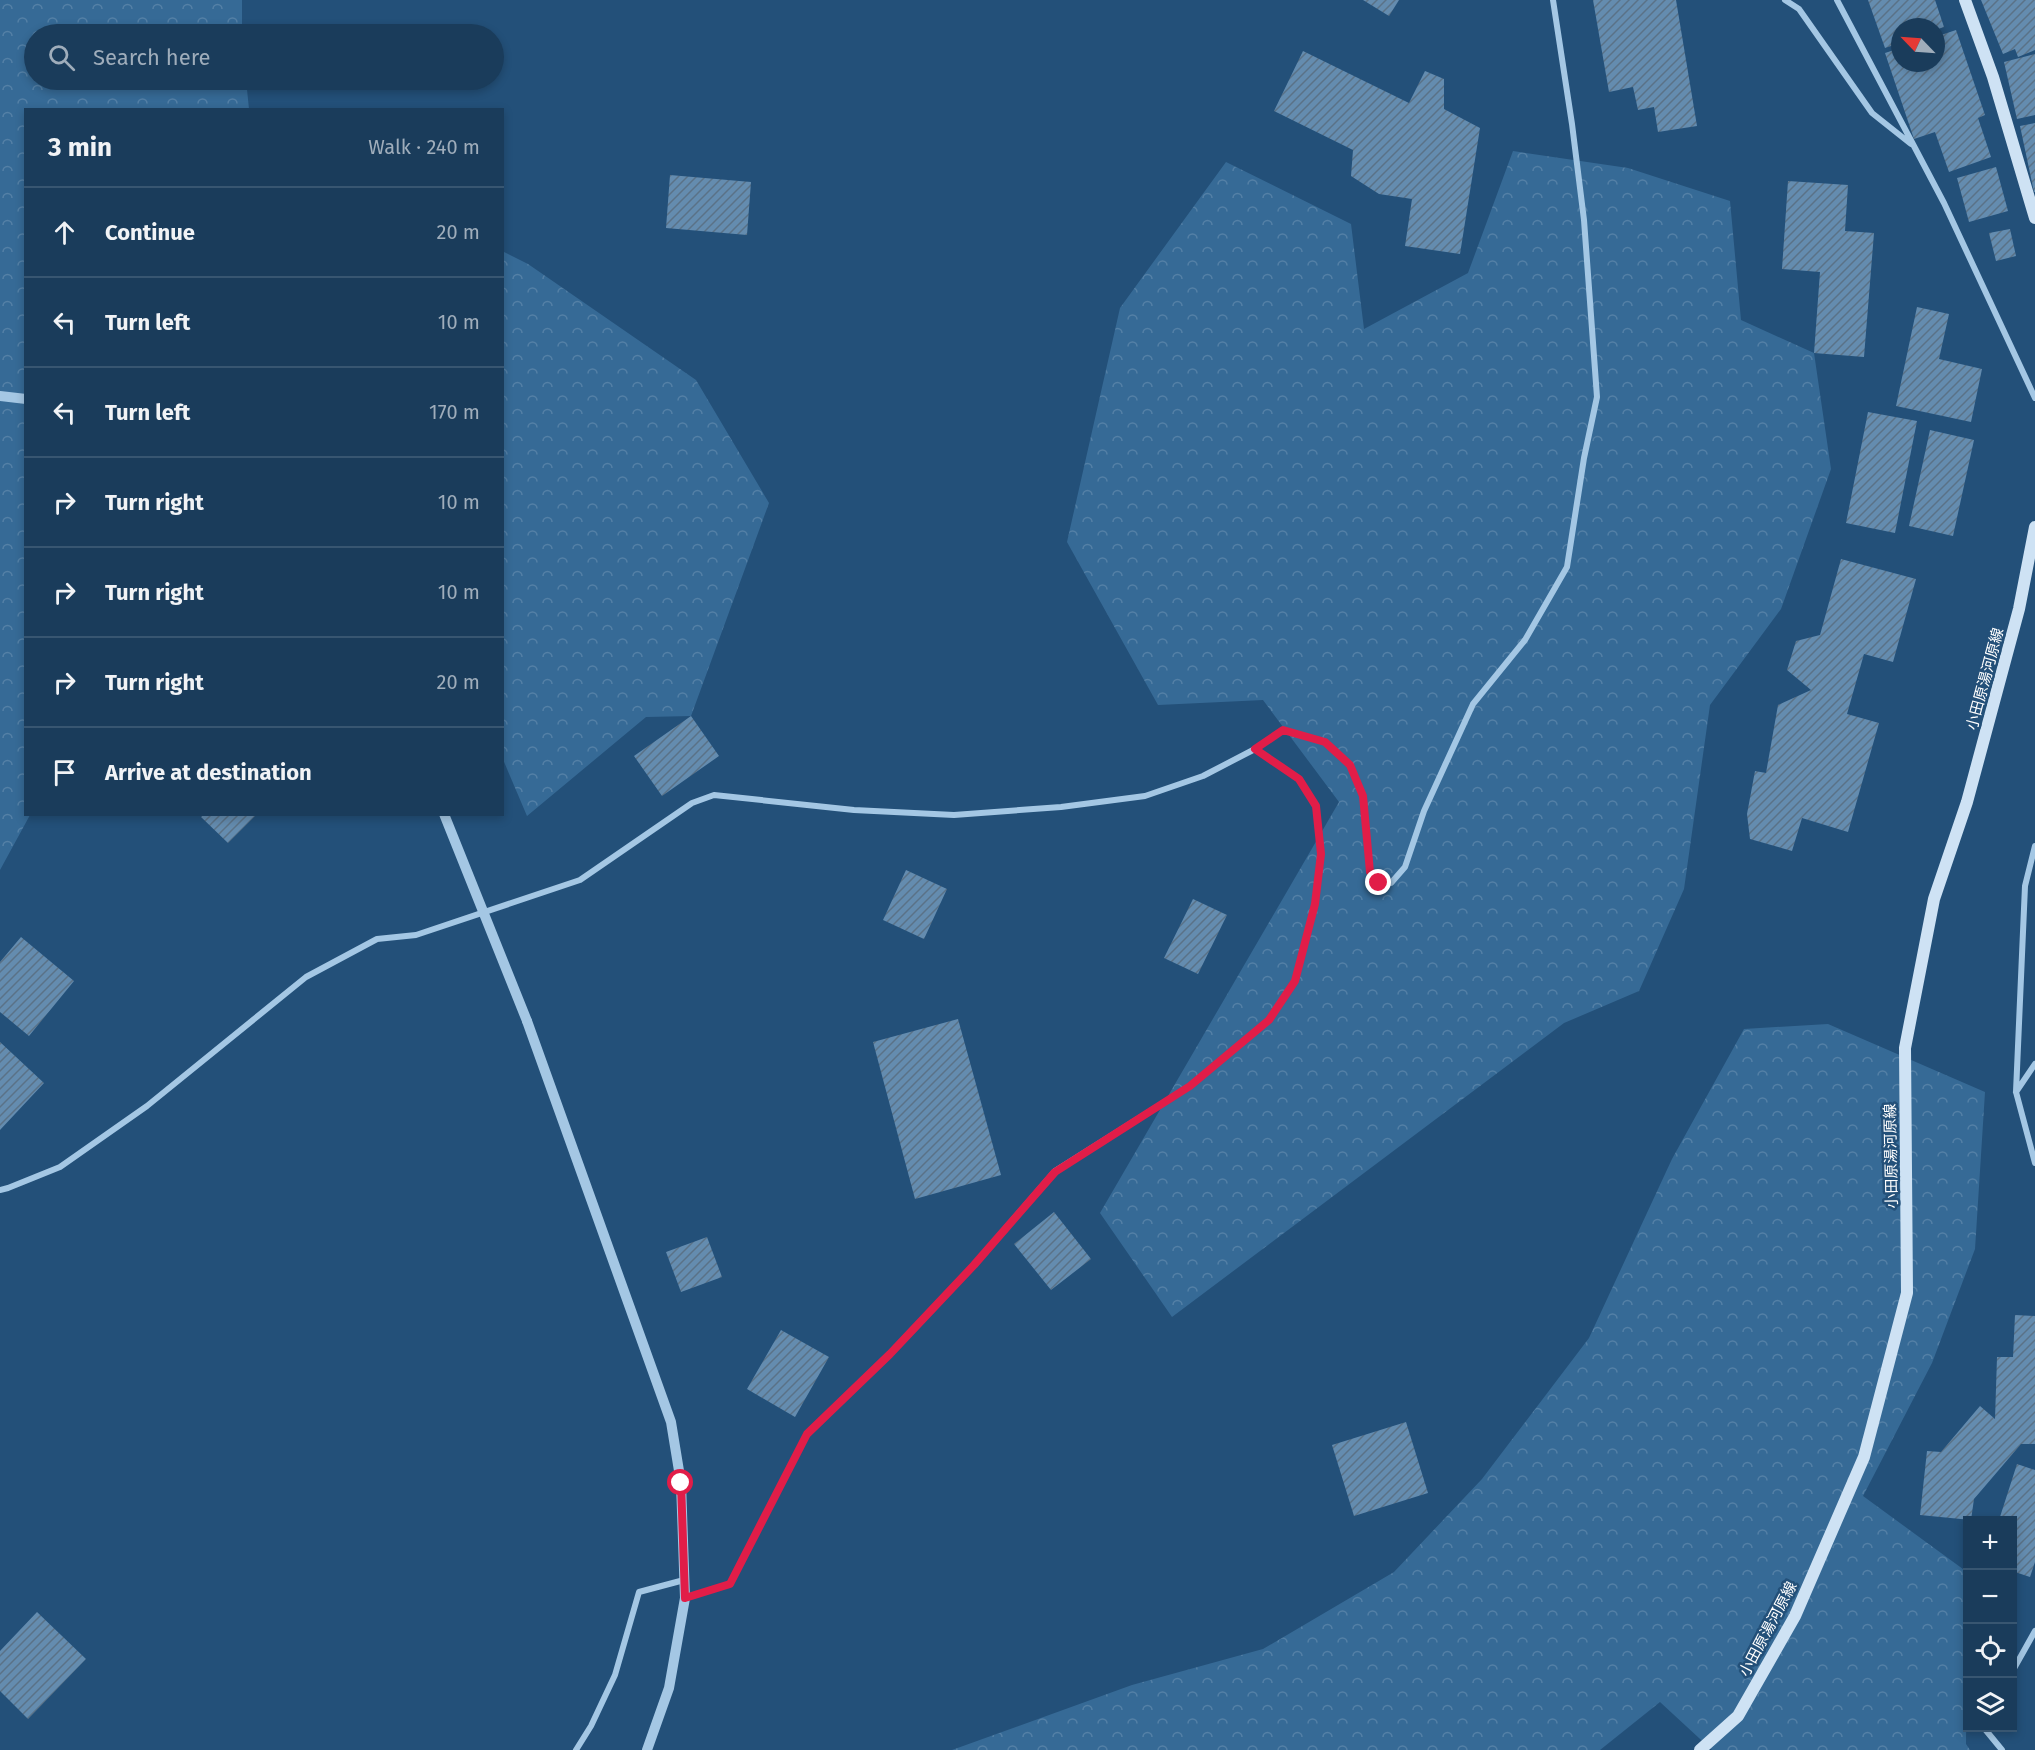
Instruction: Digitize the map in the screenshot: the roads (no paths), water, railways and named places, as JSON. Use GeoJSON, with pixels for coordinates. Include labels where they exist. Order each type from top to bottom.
{"type":"FeatureCollection","features":[{"type":"Feature","properties":{"kind":"main road"},"geometry":{"type":"LineString","coordinates":[[1965,0],[1993,77],[2035,218]]}},
{"type":"Feature","properties":{"kind":"main road","name":"小田原湯河原線"},"geometry":{"type":"LineString","coordinates":[[1700,1750],[1738,1716],[1795,1616],[1864,1457],[1907,1293],[1905,1048],[1934,899],[1967,802],[2019,609],[2035,527]]}},
{"type":"Feature","properties":{"kind":"street"},"geometry":{"type":"LineString","coordinates":[[0,1190],[60,1167],[147,1106],[306,977],[377,939],[416,935],[580,880],[692,803],[714,795],[854,810],[954,815],[1061,807],[1145,796],[1203,776],[1255,749],[1283,730],[1325,742],[1350,765],[1363,796],[1370,872],[1379,883],[1391,883],[1405,867],[1424,811],[1473,704],[1525,640],[1567,567],[1584,458],[1597,397],[1584,220],[1553,0]]}},
{"type":"Feature","properties":{"kind":"street"},"geometry":{"type":"LineString","coordinates":[[1785,0],[1799,9],[1872,113],[1914,146]]}},
{"type":"Feature","properties":{"kind":"street"},"geometry":{"type":"LineString","coordinates":[[1837,0],[1944,203],[2035,398]]}},
{"type":"Feature","properties":{"kind":"street"},"geometry":{"type":"LineString","coordinates":[[0,396],[24,399]]}},
{"type":"Feature","properties":{"kind":"street"},"geometry":{"type":"LineString","coordinates":[[685,1598],[730,1584],[807,1434],[890,1354],[974,1265],[1055,1172],[1190,1086],[1269,1020],[1295,981],[1315,904],[1321,854],[1316,806],[1299,779],[1255,749]]}},
{"type":"Feature","properties":{"kind":"street"},"geometry":{"type":"LineString","coordinates":[[445,816],[526,1021],[671,1422],[681,1483],[685,1598],[669,1688],[646,1750]]}},
{"type":"Feature","properties":{"kind":"street"},"geometry":{"type":"LineString","coordinates":[[2035,846],[2025,886],[2016,1092],[2035,1163]]}},
{"type":"Feature","properties":{"kind":"street"},"geometry":{"type":"LineString","coordinates":[[2016,1092],[2035,1064]]}},
{"type":"Feature","properties":{"kind":"street"},"geometry":{"type":"LineString","coordinates":[[576,1750],[591,1726],[615,1675],[639,1592],[684,1580]]}},
{"type":"Feature","properties":{"kind":"street"},"geometry":{"type":"LineString","coordinates":[[2017,1664],[2035,1630]]}},
{"type":"Feature","properties":{"kind":"street"},"geometry":{"type":"LineString","coordinates":[[1987,1732],[2002,1750]]}}]}
